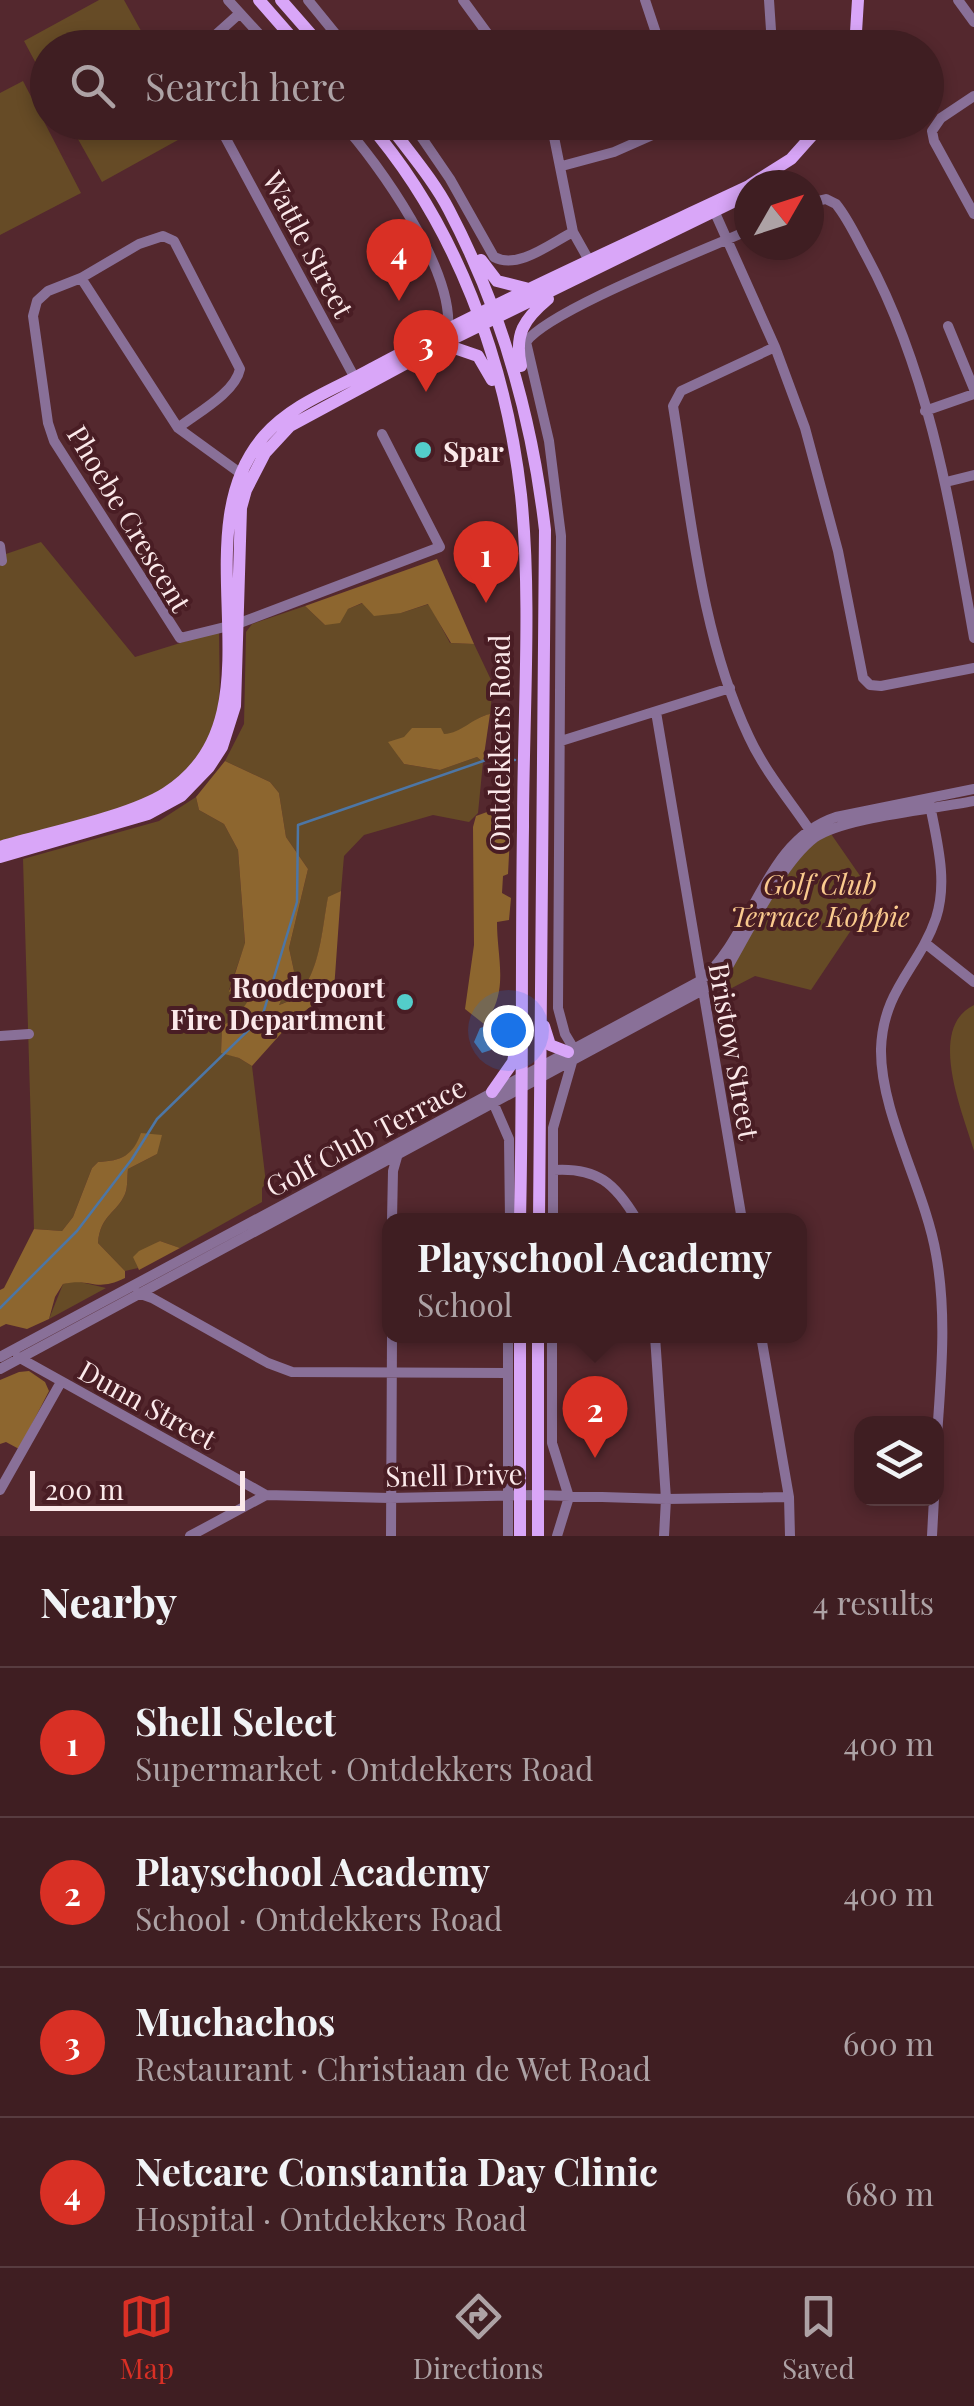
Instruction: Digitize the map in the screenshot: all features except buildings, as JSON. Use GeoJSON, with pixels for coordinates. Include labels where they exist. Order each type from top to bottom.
{"type":"FeatureCollection","features":[{"type":"Feature","properties":{"kind":"main road"},"geometry":{"type":"LineString","coordinates":[[259,0],[285,30]]}},
{"type":"Feature","properties":{"kind":"main road"},"geometry":{"type":"LineString","coordinates":[[280,0],[306,30]]}},
{"type":"Feature","properties":{"kind":"main road"},"geometry":{"type":"LineString","coordinates":[[859,30],[861,0]]}},
{"type":"Feature","properties":{"kind":"main road","name":"Ontdekkers Road"},"geometry":{"type":"LineString","coordinates":[[380,140],[416,188],[480,319],[510,424],[521,496],[524,1080],[520,1213]]}},
{"type":"Feature","properties":{"kind":"main road","name":"Ontdekkers Road"},"geometry":{"type":"LineString","coordinates":[[400,140],[448,207],[496,311],[526,411],[540,484],[545,530],[538,1213]]}},
{"type":"Feature","properties":{"kind":"main road"},"geometry":{"type":"LineString","coordinates":[[774,170],[790,160],[808,140]]}},
{"type":"Feature","properties":{"kind":"main road"},"geometry":{"type":"LineString","coordinates":[[786,170],[818,140]]}},
{"type":"Feature","properties":{"kind":"main road"},"geometry":{"type":"LineString","coordinates":[[496,311],[532,289],[734,194]]}},
{"type":"Feature","properties":{"kind":"main road"},"geometry":{"type":"LineString","coordinates":[[712,207],[734,199]]}},
{"type":"Feature","properties":{"kind":"main road"},"geometry":{"type":"LineString","coordinates":[[448,207],[492,277],[506,285],[532,289]]}},
{"type":"Feature","properties":{"kind":"main road"},"geometry":{"type":"LineString","coordinates":[[540,484],[539,454],[517,337],[526,320],[592,264]]}},
{"type":"Feature","properties":{"kind":"main road"},"geometry":{"type":"LineString","coordinates":[[0,857],[148,814],[181,796],[222,746],[234,716],[228,520],[240,473],[276,423],[305,403],[358,383],[442,344],[496,311],[570,281]]}},
{"type":"Feature","properties":{"kind":"main road"},"geometry":{"type":"LineString","coordinates":[[0,847],[146,803],[164,795],[190,774],[212,744],[225,708],[241,508],[264,453],[290,426],[358,383],[448,328],[480,319]]}},
{"type":"Feature","properties":{"kind":"main road"},"geometry":{"type":"LineString","coordinates":[[442,344],[465,350],[484,362],[510,424]]}},
{"type":"Feature","properties":{"kind":"main road"},"geometry":{"type":"LineString","coordinates":[[538,994],[550,1045],[572,1054]]}},
{"type":"Feature","properties":{"kind":"main road"},"geometry":{"type":"LineString","coordinates":[[492,1097],[513,1062],[521,1002]]}},
{"type":"Feature","properties":{"kind":"main road"},"geometry":{"type":"LineString","coordinates":[[520,1343],[514,1496],[520,1536]]}},
{"type":"Feature","properties":{"kind":"main road"},"geometry":{"type":"LineString","coordinates":[[538,1343],[538,1536]]}},
{"type":"Feature","properties":{"kind":"street"},"geometry":{"type":"LineString","coordinates":[[228,0],[256,30]]}},
{"type":"Feature","properties":{"kind":"street"},"geometry":{"type":"LineString","coordinates":[[308,0],[332,30]]}},
{"type":"Feature","properties":{"kind":"street"},"geometry":{"type":"LineString","coordinates":[[462,0],[484,30]]}},
{"type":"Feature","properties":{"kind":"street"},"geometry":{"type":"LineString","coordinates":[[645,0],[655,30]]}},
{"type":"Feature","properties":{"kind":"street"},"geometry":{"type":"LineString","coordinates":[[769,0],[769,30]]}},
{"type":"Feature","properties":{"kind":"street"},"geometry":{"type":"LineString","coordinates":[[958,0],[973,18]]}},
{"type":"Feature","properties":{"kind":"street"},"geometry":{"type":"LineString","coordinates":[[221,30],[240,13]]}},
{"type":"Feature","properties":{"kind":"street"},"geometry":{"type":"LineString","coordinates":[[944,115],[974,96]]}},
{"type":"Feature","properties":{"kind":"street","name":"Wattle Street"},"geometry":{"type":"LineString","coordinates":[[227,140],[358,383]]}},
{"type":"Feature","properties":{"kind":"street"},"geometry":{"type":"LineString","coordinates":[[354,140],[403,207],[430,257],[445,294],[448,328]]}},
{"type":"Feature","properties":{"kind":"street"},"geometry":{"type":"LineString","coordinates":[[423,140],[494,257],[502,262],[515,262],[573,232]]}},
{"type":"Feature","properties":{"kind":"street"},"geometry":{"type":"LineString","coordinates":[[555,140],[573,232],[592,264]]}},
{"type":"Feature","properties":{"kind":"street"},"geometry":{"type":"LineString","coordinates":[[562,166],[641,140]]}},
{"type":"Feature","properties":{"kind":"street"},"geometry":{"type":"LineString","coordinates":[[934,140],[974,214]]}},
{"type":"Feature","properties":{"kind":"street"},"geometry":{"type":"LineString","coordinates":[[824,201],[830,200],[842,211],[886,291],[946,482],[974,638]]}},
{"type":"Feature","properties":{"kind":"street"},"geometry":{"type":"LineString","coordinates":[[712,207],[775,347],[819,475],[838,550],[862,678],[876,686],[974,668]]}},
{"type":"Feature","properties":{"kind":"street"},"geometry":{"type":"LineString","coordinates":[[178,428],[230,387],[240,368],[174,241],[166,236],[152,238],[81,278],[178,428],[240,473]]}},
{"type":"Feature","properties":{"kind":"street"},"geometry":{"type":"LineString","coordinates":[[552,1213],[552,1128],[572,1054],[558,1008],[561,536],[549,441],[526,345],[532,334],[552,321],[734,237]]}},
{"type":"Feature","properties":{"kind":"street","name":"Phoebe Crescent"},"geometry":{"type":"LineString","coordinates":[[81,278],[46,293],[34,309],[50,433],[175,635],[185,637],[232,624]]}},
{"type":"Feature","properties":{"kind":"street"},"geometry":{"type":"LineString","coordinates":[[926,412],[974,391],[948,326]]}},
{"type":"Feature","properties":{"kind":"street"},"geometry":{"type":"LineString","coordinates":[[775,347],[686,389],[678,394],[673,406],[707,605],[730,688],[751,742],[812,834],[974,789]]}},
{"type":"Feature","properties":{"kind":"street"},"geometry":{"type":"LineString","coordinates":[[232,624],[440,547],[382,434]]}},
{"type":"Feature","properties":{"kind":"street"},"geometry":{"type":"LineString","coordinates":[[946,482],[974,475]]}},
{"type":"Feature","properties":{"kind":"street"},"geometry":{"type":"LineString","coordinates":[[0,546],[2,561]]}},
{"type":"Feature","properties":{"kind":"street"},"geometry":{"type":"LineString","coordinates":[[561,741],[730,688]]}},
{"type":"Feature","properties":{"kind":"street","name":"Bristow Street"},"geometry":{"type":"LineString","coordinates":[[656,712],[741,1213]]}},
{"type":"Feature","properties":{"kind":"street"},"geometry":{"type":"LineString","coordinates":[[929,804],[974,801]]}},
{"type":"Feature","properties":{"kind":"street"},"geometry":{"type":"LineString","coordinates":[[929,804],[941,894],[925,943],[892,995],[881,1050],[887,1092],[917,1182],[938,1267],[943,1310],[938,1416]]}},
{"type":"Feature","properties":{"kind":"street","name":"Golf Club Terrace"},"geometry":{"type":"LineString","coordinates":[[0,1368],[16,1354],[392,1156],[492,1097],[723,975],[812,834]]}},
{"type":"Feature","properties":{"kind":"street"},"geometry":{"type":"LineString","coordinates":[[925,943],[972,976]]}},
{"type":"Feature","properties":{"kind":"street"},"geometry":{"type":"LineString","coordinates":[[0,1036],[28,1034]]}},
{"type":"Feature","properties":{"kind":"street"},"geometry":{"type":"LineString","coordinates":[[492,1097],[510,1139],[510,1213]]}},
{"type":"Feature","properties":{"kind":"street"},"geometry":{"type":"LineString","coordinates":[[392,1156],[392,1213]]}},
{"type":"Feature","properties":{"kind":"street"},"geometry":{"type":"LineString","coordinates":[[553,1170],[588,1171],[600,1176],[631,1213]]}},
{"type":"Feature","properties":{"kind":"street"},"geometry":{"type":"LineString","coordinates":[[136,1290],[292,1372],[507,1373]]}},
{"type":"Feature","properties":{"kind":"street"},"geometry":{"type":"LineString","coordinates":[[391,1536],[392,1343]]}},
{"type":"Feature","properties":{"kind":"street"},"geometry":{"type":"LineString","coordinates":[[508,1343],[514,1496],[508,1536]]}},
{"type":"Feature","properties":{"kind":"street"},"geometry":{"type":"LineString","coordinates":[[552,1343],[552,1443],[569,1498],[557,1536]]}},
{"type":"Feature","properties":{"kind":"street"},"geometry":{"type":"LineString","coordinates":[[655,1343],[666,1499],[664,1536]]}},
{"type":"Feature","properties":{"kind":"street"},"geometry":{"type":"LineString","coordinates":[[762,1343],[789,1497],[790,1536]]}},
{"type":"Feature","properties":{"kind":"street","name":"Golf Club Terrace"},"geometry":{"type":"LineString","coordinates":[[0,1357],[16,1354]]}},
{"type":"Feature","properties":{"kind":"street","name":"Dunn Street"},"geometry":{"type":"LineString","coordinates":[[16,1354],[266,1495]]}},
{"type":"Feature","properties":{"kind":"street"},"geometry":{"type":"LineString","coordinates":[[0,1490],[61,1382]]}},
{"type":"Feature","properties":{"kind":"street","name":"Snell Drive"},"geometry":{"type":"LineString","coordinates":[[190,1536],[266,1495],[789,1497]]}},
{"type":"Feature","properties":{"kind":"street"},"geometry":{"type":"LineString","coordinates":[[932,1536],[934,1506]]}},
{"type":"Feature","properties":{"kind":"green space"},"geometry":{"type":"Polygon","coordinates":[[[99,0],[124,0],[141,30],[44,30],[99,0]]]}},
{"type":"Feature","properties":{"kind":"green space"},"geometry":{"type":"Polygon","coordinates":[[[23,81],[30,95],[30,140],[54,140],[81,193],[0,235],[0,93],[23,81]]]}},
{"type":"Feature","properties":{"kind":"green space"},"geometry":{"type":"Polygon","coordinates":[[[79,140],[178,140],[102,182],[79,140]]]}},
{"type":"Feature","properties":{"kind":"green space"},"geometry":{"type":"Polygon","coordinates":[[[41,542],[135,657],[219,631],[218,709],[208,742],[189,769],[163,789],[99,817],[0,841],[0,556],[41,542]]]}},
{"type":"Feature","properties":{"kind":"green space"},"geometry":{"type":"Polygon","coordinates":[[[363,603],[401,613],[429,604],[450,643],[474,644],[493,684],[490,714],[399,757],[404,764],[440,770],[477,757],[483,762],[478,813],[469,822],[433,815],[364,835],[344,856],[341,891],[328,898],[310,976],[292,999],[278,1005],[294,971],[289,948],[308,869],[286,837],[279,793],[270,782],[225,761],[244,724],[246,632],[252,624],[305,606],[325,625],[363,603]]]}},
{"type":"Feature","properties":{"kind":"green space"},"geometry":{"type":"Polygon","coordinates":[[[196,797],[199,810],[224,824],[238,850],[245,944],[229,990],[246,982],[253,995],[237,1017],[222,1026],[221,1052],[252,1066],[266,1183],[262,1202],[180,1248],[160,1241],[134,1257],[138,1268],[125,1271],[98,1243],[99,1234],[125,1194],[128,1169],[157,1154],[142,1133],[126,1155],[98,1162],[92,1168],[73,1217],[62,1231],[34,1229],[23,859],[159,821],[196,797]]]}},
{"type":"Feature","properties":{"kind":"green space","name":"Golf Club Terrace Koppie"},"geometry":{"type":"Polygon","coordinates":[[[829,831],[874,896],[811,990],[755,976],[728,990],[712,985],[802,851],[829,831]]]}},
{"type":"Feature","properties":{"kind":"green space"},"geometry":{"type":"Polygon","coordinates":[[[974,1005],[974,1151],[957,1094],[950,1051],[952,1032],[960,1016],[974,1005]]]}},
{"type":"Feature","properties":{"kind":"green space"},"geometry":{"type":"Polygon","coordinates":[[[76,1281],[106,1288],[49,1319],[63,1284],[76,1281]]]}},
{"type":"Feature","properties":{"kind":"shaded area"},"geometry":{"type":"Polygon","coordinates":[[[437,559],[474,644],[451,643],[428,604],[374,616],[362,603],[348,609],[340,623],[325,625],[305,606],[437,559]]]}},
{"type":"Feature","properties":{"kind":"shaded area"},"geometry":{"type":"Polygon","coordinates":[[[490,714],[483,762],[477,757],[440,770],[404,764],[388,742],[404,737],[412,728],[441,728],[444,734],[450,733],[490,714]]]}},
{"type":"Feature","properties":{"kind":"shaded area"},"geometry":{"type":"Polygon","coordinates":[[[225,761],[270,782],[279,793],[286,837],[308,869],[289,948],[294,971],[279,1005],[293,999],[311,975],[328,897],[341,891],[334,990],[295,1018],[252,1066],[221,1053],[222,1026],[237,1017],[252,995],[246,983],[229,992],[245,943],[238,850],[224,824],[199,810],[196,797],[225,761]]]}},
{"type":"Feature","properties":{"kind":"shaded area"},"geometry":{"type":"Polygon","coordinates":[[[487,812],[505,817],[510,836],[508,874],[503,876],[502,893],[511,898],[509,920],[497,922],[500,988],[484,1024],[465,1009],[474,945],[473,827],[476,816],[487,812]]]}},
{"type":"Feature","properties":{"kind":"shaded area"},"geometry":{"type":"Polygon","coordinates":[[[141,1133],[162,1135],[157,1154],[128,1169],[125,1194],[105,1220],[98,1243],[125,1271],[125,1278],[99,1285],[63,1284],[49,1319],[27,1329],[6,1324],[0,1327],[0,1290],[34,1229],[62,1231],[73,1217],[92,1168],[98,1162],[125,1155],[141,1133]]]}},
{"type":"Feature","properties":{"kind":"shaded area"},"geometry":{"type":"Polygon","coordinates":[[[160,1241],[180,1248],[139,1270],[133,1257],[160,1241]]]}},
{"type":"Feature","properties":{"kind":"shaded area"},"geometry":{"type":"Polygon","coordinates":[[[29,1371],[45,1382],[49,1391],[19,1449],[6,1442],[0,1444],[0,1380],[29,1371]]]}},
{"type":"Feature","properties":{"kind":"water"},"geometry":{"type":"Polygon","coordinates":[[[496,1027],[498,1034],[491,1050],[482,1053],[474,1042],[480,1028],[496,1027]]]}},
{"type":"Feature","properties":{"kind":"waterway"},"geometry":{"type":"LineString","coordinates":[[0,1308],[77,1231],[157,1119],[262,1017],[297,902],[298,825],[489,759],[515,760]]}},
{"type":"Feature","properties":{"kind":"place","name":"Netcare Constantia Day Clinic"},"geometry":{"type":"Point","coordinates":[399,301]}},
{"type":"Feature","properties":{"kind":"place","name":"Muchachos"},"geometry":{"type":"Point","coordinates":[426,392]}},
{"type":"Feature","properties":{"kind":"place","name":"Spar"},"geometry":{"type":"Point","coordinates":[423,450]}},
{"type":"Feature","properties":{"kind":"place","name":"Shell Select"},"geometry":{"type":"Point","coordinates":[486,603]}},
{"type":"Feature","properties":{"kind":"place","name":"Roodepoort Fire Department"},"geometry":{"type":"Point","coordinates":[405,1002]}},
{"type":"Feature","properties":{"kind":"place","name":"Playschool Academy"},"geometry":{"type":"Point","coordinates":[595,1458]}}]}
